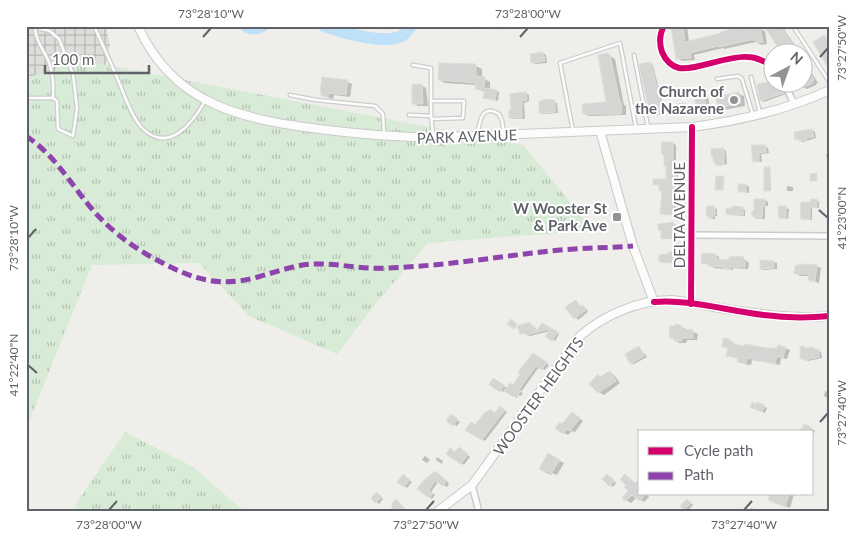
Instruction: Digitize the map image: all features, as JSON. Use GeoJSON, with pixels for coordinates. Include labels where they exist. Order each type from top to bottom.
{"type":"FeatureCollection","features":[{"type":"Feature","properties":{"kind":"main road","name":"PARK AVENUE"},"geometry":{"type":"LineString","coordinates":[[138,26],[152,52],[164,67],[177,80],[205,101],[236,114],[266,122],[384,136],[433,138],[692,127],[757,116],[830,90]]}},
{"type":"Feature","properties":{"kind":"main road"},"geometry":{"type":"LineString","coordinates":[[600,130],[634,246],[654,302]]}},
{"type":"Feature","properties":{"kind":"main road","name":"WOOSTER HEIGHTS"},"geometry":{"type":"LineString","coordinates":[[437,512],[472,485],[580,336],[609,316],[628,308],[672,300],[766,315],[806,318],[830,316]]}},
{"type":"Feature","properties":{"kind":"street"},"geometry":{"type":"LineString","coordinates":[[664,26],[660,33],[660,45],[664,56],[670,63],[679,68],[738,57],[751,56],[764,61]]}},
{"type":"Feature","properties":{"kind":"street"},"geometry":{"type":"LineString","coordinates":[[789,92],[794,104]]}},
{"type":"Feature","properties":{"kind":"street","name":"DELTA AVENUE"},"geometry":{"type":"LineString","coordinates":[[691,304],[692,127]]}},
{"type":"Feature","properties":{"kind":"street"},"geometry":{"type":"LineString","coordinates":[[692,235],[830,236]]}},
{"type":"Feature","properties":{"kind":"street"},"geometry":{"type":"LineString","coordinates":[[472,485],[479,512]]}},
{"type":"Feature","properties":{"kind":"lane"},"geometry":{"type":"LineString","coordinates":[[26,98],[53,98],[57,101],[58,129],[73,136],[77,108],[73,74],[59,39],[50,31],[28,26]]}},
{"type":"Feature","properties":{"kind":"lane"},"geometry":{"type":"LineString","coordinates":[[94,26],[130,108],[140,126],[152,136],[164,138],[175,135],[186,128],[195,118],[205,101]]}},
{"type":"Feature","properties":{"kind":"lane"},"geometry":{"type":"LineString","coordinates":[[794,26],[830,84]]}},
{"type":"Feature","properties":{"kind":"lane"},"geometry":{"type":"LineString","coordinates":[[35,28],[36,39],[49,62],[54,84],[53,98]]}},
{"type":"Feature","properties":{"kind":"lane"},"geometry":{"type":"LineString","coordinates":[[573,132],[560,63],[620,44],[636,129]]}},
{"type":"Feature","properties":{"kind":"lane"},"geometry":{"type":"LineString","coordinates":[[634,55],[648,129]]}},
{"type":"Feature","properties":{"kind":"lane"},"geometry":{"type":"LineString","coordinates":[[413,65],[431,68],[433,138]]}},
{"type":"Feature","properties":{"kind":"lane"},"geometry":{"type":"LineString","coordinates":[[717,79],[738,76],[742,79],[757,116]]}},
{"type":"Feature","properties":{"kind":"lane"},"geometry":{"type":"LineString","coordinates":[[751,77],[757,116]]}},
{"type":"Feature","properties":{"kind":"lane"},"geometry":{"type":"LineString","coordinates":[[290,95],[316,100],[375,106],[383,114],[384,136]]}},
{"type":"Feature","properties":{"kind":"lane"},"geometry":{"type":"LineString","coordinates":[[408,115],[431,118],[463,118],[464,102],[431,101]]}},
{"type":"Feature","properties":{"kind":"lane"},"geometry":{"type":"LineString","coordinates":[[477,136],[482,113],[489,111],[499,114],[504,135]]}},
{"type":"Feature","properties":{"kind":"shaded area"},"geometry":{"type":"Polygon","coordinates":[[[26,26],[106,26],[110,46],[83,157],[26,121],[26,26]]]}},
{"type":"Feature","properties":{"kind":"green space"},"geometry":{"type":"Polygon","coordinates":[[[81,60],[523,145],[593,230],[428,243],[377,302],[337,354],[249,316],[199,263],[92,265],[26,429],[26,78],[81,60]]]}},
{"type":"Feature","properties":{"kind":"green space"},"geometry":{"type":"Polygon","coordinates":[[[125,432],[193,467],[245,512],[74,512],[77,502],[125,432]]]}},
{"type":"Feature","properties":{"kind":"building"},"geometry":{"type":"Polygon","coordinates":[[[671,26],[683,26],[685,42],[743,26],[743,30],[760,27],[763,42],[757,43],[756,40],[750,40],[718,46],[690,53],[691,58],[676,59],[671,26]]]}},
{"type":"Feature","properties":{"kind":"building"},"geometry":{"type":"Polygon","coordinates":[[[764,26],[780,26],[791,42],[774,42],[764,26]]]}},
{"type":"Feature","properties":{"kind":"building"},"geometry":{"type":"Polygon","coordinates":[[[824,35],[829,44],[826,46],[830,52],[830,71],[814,42],[824,35]]]}},
{"type":"Feature","properties":{"kind":"building"},"geometry":{"type":"Polygon","coordinates":[[[543,52],[545,61],[531,63],[530,54],[543,52]]]}},
{"type":"Feature","properties":{"kind":"building"},"geometry":{"type":"Polygon","coordinates":[[[608,53],[621,102],[622,113],[583,114],[582,104],[606,102],[598,55],[608,53]]]}},
{"type":"Feature","properties":{"kind":"building"},"geometry":{"type":"Polygon","coordinates":[[[651,62],[663,113],[650,115],[639,64],[651,62]]]}},
{"type":"Feature","properties":{"kind":"building"},"geometry":{"type":"Polygon","coordinates":[[[439,63],[476,64],[476,76],[485,77],[484,90],[475,89],[476,83],[438,80],[439,63]]]}},
{"type":"Feature","properties":{"kind":"building"},"geometry":{"type":"Polygon","coordinates":[[[322,77],[348,80],[346,95],[329,93],[328,97],[321,96],[322,77]]]}},
{"type":"Feature","properties":{"kind":"building"},"geometry":{"type":"Polygon","coordinates":[[[764,83],[764,92],[784,93],[760,101],[757,84],[764,83]]]}},
{"type":"Feature","properties":{"kind":"building"},"geometry":{"type":"Polygon","coordinates":[[[412,84],[422,84],[423,104],[412,104],[412,84]]]}},
{"type":"Feature","properties":{"kind":"building"},"geometry":{"type":"Polygon","coordinates":[[[485,88],[497,90],[495,100],[483,98],[485,88]]]}},
{"type":"Feature","properties":{"kind":"building"},"geometry":{"type":"Polygon","coordinates":[[[703,89],[707,110],[697,112],[693,91],[703,89]]]}},
{"type":"Feature","properties":{"kind":"building"},"geometry":{"type":"Polygon","coordinates":[[[526,92],[527,100],[522,101],[522,118],[509,118],[509,110],[511,110],[510,94],[526,92]]]}},
{"type":"Feature","properties":{"kind":"building"},"geometry":{"type":"Polygon","coordinates":[[[739,92],[741,103],[718,108],[716,97],[739,92]]]}},
{"type":"Feature","properties":{"kind":"building"},"geometry":{"type":"Polygon","coordinates":[[[543,99],[555,100],[555,112],[539,113],[539,101],[543,101],[543,99]]]}},
{"type":"Feature","properties":{"kind":"building"},"geometry":{"type":"Polygon","coordinates":[[[685,103],[686,112],[677,113],[675,104],[685,103]]]}},
{"type":"Feature","properties":{"kind":"building"},"geometry":{"type":"Polygon","coordinates":[[[812,129],[814,137],[806,138],[807,140],[795,140],[794,132],[812,129]]]}},
{"type":"Feature","properties":{"kind":"building"},"geometry":{"type":"Polygon","coordinates":[[[661,142],[673,142],[673,161],[675,161],[674,215],[660,214],[662,191],[659,191],[659,185],[653,185],[653,179],[666,179],[666,166],[664,166],[661,142]]]}},
{"type":"Feature","properties":{"kind":"building"},"geometry":{"type":"Polygon","coordinates":[[[751,145],[766,145],[766,152],[759,153],[759,161],[753,162],[751,145]]]}},
{"type":"Feature","properties":{"kind":"building"},"geometry":{"type":"Polygon","coordinates":[[[724,148],[724,163],[723,165],[716,165],[713,156],[711,156],[711,149],[724,148]]]}},
{"type":"Feature","properties":{"kind":"building"},"geometry":{"type":"Polygon","coordinates":[[[764,167],[770,167],[770,191],[764,191],[764,167]]]}},
{"type":"Feature","properties":{"kind":"building"},"geometry":{"type":"Polygon","coordinates":[[[817,173],[817,181],[810,181],[810,174],[817,173]]]}},
{"type":"Feature","properties":{"kind":"building"},"geometry":{"type":"Polygon","coordinates":[[[716,176],[724,176],[723,190],[715,190],[716,176]]]}},
{"type":"Feature","properties":{"kind":"building"},"geometry":{"type":"Polygon","coordinates":[[[738,184],[746,184],[746,192],[738,192],[738,184]]]}},
{"type":"Feature","properties":{"kind":"building"},"geometry":{"type":"Polygon","coordinates":[[[754,199],[765,199],[762,218],[754,218],[752,216],[754,199]]]}},
{"type":"Feature","properties":{"kind":"building"},"geometry":{"type":"Polygon","coordinates":[[[811,199],[817,199],[817,208],[810,207],[810,219],[801,219],[801,202],[810,202],[811,199]]]}},
{"type":"Feature","properties":{"kind":"building"},"geometry":{"type":"Polygon","coordinates":[[[707,206],[715,206],[713,218],[708,218],[708,215],[706,215],[707,206]]]}},
{"type":"Feature","properties":{"kind":"building"},"geometry":{"type":"Polygon","coordinates":[[[733,206],[743,207],[743,215],[726,214],[726,208],[733,206]]]}},
{"type":"Feature","properties":{"kind":"building"},"geometry":{"type":"Polygon","coordinates":[[[778,206],[786,206],[786,219],[779,218],[778,206]]]}},
{"type":"Feature","properties":{"kind":"building"},"geometry":{"type":"Polygon","coordinates":[[[674,222],[674,238],[661,239],[661,230],[658,230],[658,224],[674,222]]]}},
{"type":"Feature","properties":{"kind":"building"},"geometry":{"type":"Polygon","coordinates":[[[675,243],[683,243],[683,250],[675,250],[675,243]]]}},
{"type":"Feature","properties":{"kind":"building"},"geometry":{"type":"Polygon","coordinates":[[[668,252],[674,252],[674,263],[659,262],[659,255],[668,254],[668,252]]]}},
{"type":"Feature","properties":{"kind":"building"},"geometry":{"type":"Polygon","coordinates":[[[702,253],[716,254],[716,259],[729,260],[729,257],[743,256],[742,260],[745,260],[745,267],[723,269],[723,267],[708,266],[708,264],[701,263],[702,253]]]}},
{"type":"Feature","properties":{"kind":"building"},"geometry":{"type":"Polygon","coordinates":[[[760,260],[774,261],[774,268],[760,269],[760,260]]]}},
{"type":"Feature","properties":{"kind":"building"},"geometry":{"type":"Polygon","coordinates":[[[802,264],[817,265],[815,281],[809,281],[808,274],[794,274],[795,266],[802,264]]]}},
{"type":"Feature","properties":{"kind":"building"},"geometry":{"type":"Polygon","coordinates":[[[576,300],[580,307],[583,305],[586,310],[574,319],[565,307],[576,300]]]}},
{"type":"Feature","properties":{"kind":"building"},"geometry":{"type":"Polygon","coordinates":[[[511,319],[517,324],[514,329],[507,324],[511,319]]]}},
{"type":"Feature","properties":{"kind":"building"},"geometry":{"type":"Polygon","coordinates":[[[530,322],[531,326],[534,325],[536,332],[542,323],[558,332],[552,341],[545,336],[550,329],[526,335],[526,333],[520,334],[517,326],[530,322]]]}},
{"type":"Feature","properties":{"kind":"building"},"geometry":{"type":"Polygon","coordinates":[[[676,324],[682,326],[682,329],[693,330],[693,338],[682,338],[682,341],[674,341],[674,338],[669,338],[670,326],[676,324]]]}},
{"type":"Feature","properties":{"kind":"building"},"geometry":{"type":"Polygon","coordinates":[[[723,338],[730,339],[730,343],[744,346],[745,344],[767,348],[777,348],[778,345],[786,347],[783,358],[777,356],[775,364],[747,358],[746,364],[737,362],[738,358],[726,356],[728,348],[722,347],[723,338]]]}},
{"type":"Feature","properties":{"kind":"building"},"geometry":{"type":"Polygon","coordinates":[[[802,345],[806,348],[813,347],[815,350],[819,349],[819,357],[804,360],[800,358],[800,347],[802,345]]]}},
{"type":"Feature","properties":{"kind":"building"},"geometry":{"type":"Polygon","coordinates":[[[639,346],[644,356],[630,364],[625,354],[639,346]]]}},
{"type":"Feature","properties":{"kind":"building"},"geometry":{"type":"Polygon","coordinates":[[[533,353],[547,362],[542,370],[536,366],[519,390],[521,391],[514,397],[504,391],[510,383],[513,385],[520,374],[518,372],[533,353]]]}},
{"type":"Feature","properties":{"kind":"building"},"geometry":{"type":"Polygon","coordinates":[[[610,371],[616,381],[598,393],[589,384],[598,374],[600,377],[610,371]]]}},
{"type":"Feature","properties":{"kind":"building"},"geometry":{"type":"Polygon","coordinates":[[[493,378],[504,385],[500,392],[489,385],[493,378]]]}},
{"type":"Feature","properties":{"kind":"building"},"geometry":{"type":"Polygon","coordinates":[[[752,402],[765,405],[762,412],[750,407],[752,402]]]}},
{"type":"Feature","properties":{"kind":"building"},"geometry":{"type":"Polygon","coordinates":[[[500,406],[505,410],[482,440],[465,430],[471,422],[475,425],[486,411],[490,409],[495,413],[500,406]]]}},
{"type":"Feature","properties":{"kind":"building"},"geometry":{"type":"Polygon","coordinates":[[[572,412],[580,418],[570,431],[567,429],[563,434],[555,428],[560,422],[562,424],[572,412]]]}},
{"type":"Feature","properties":{"kind":"building"},"geometry":{"type":"Polygon","coordinates":[[[451,414],[458,419],[453,426],[446,421],[451,414]]]}},
{"type":"Feature","properties":{"kind":"building"},"geometry":{"type":"Polygon","coordinates":[[[804,424],[811,427],[810,430],[802,430],[804,424]]]}},
{"type":"Feature","properties":{"kind":"building"},"geometry":{"type":"Polygon","coordinates":[[[459,447],[468,454],[461,464],[446,454],[450,448],[455,452],[459,447]]]}},
{"type":"Feature","properties":{"kind":"building"},"geometry":{"type":"Polygon","coordinates":[[[548,453],[560,460],[551,474],[539,469],[548,453]]]}},
{"type":"Feature","properties":{"kind":"building"},"geometry":{"type":"Polygon","coordinates":[[[435,471],[447,481],[443,486],[435,481],[429,490],[433,493],[429,498],[417,489],[435,471]]]}},
{"type":"Feature","properties":{"kind":"building"},"geometry":{"type":"Polygon","coordinates":[[[403,474],[410,480],[404,487],[397,482],[403,474]]]}},
{"type":"Feature","properties":{"kind":"building"},"geometry":{"type":"Polygon","coordinates":[[[607,474],[615,481],[609,486],[602,479],[607,474]]]}},
{"type":"Feature","properties":{"kind":"building"},"geometry":{"type":"Polygon","coordinates":[[[625,474],[635,483],[638,482],[638,496],[644,496],[640,501],[632,495],[626,501],[622,498],[628,491],[624,487],[626,485],[620,479],[625,474]]]}},
{"type":"Feature","properties":{"kind":"building"},"geometry":{"type":"Polygon","coordinates":[[[377,492],[382,497],[375,503],[371,498],[377,492]]]}},
{"type":"Feature","properties":{"kind":"building"},"geometry":{"type":"Polygon","coordinates":[[[769,496],[788,496],[785,507],[768,500],[769,496]]]}},
{"type":"Feature","properties":{"kind":"building"},"geometry":{"type":"Polygon","coordinates":[[[396,499],[405,509],[402,512],[396,512],[392,508],[392,503],[396,499]]]}},
{"type":"Feature","properties":{"kind":"building"},"geometry":{"type":"Polygon","coordinates":[[[687,499],[691,503],[684,510],[680,506],[687,499]]]}},
{"type":"Feature","properties":{"kind":"waterway"},"geometry":{"type":"LineString","coordinates":[[246,26],[254,29],[263,26]]}},
{"type":"Feature","properties":{"kind":"waterway"},"geometry":{"type":"LineString","coordinates":[[324,26],[376,39],[396,38],[403,35],[411,26]]}},
{"type":"Feature","properties":{"kind":"railway"},"geometry":{"type":"LineString","coordinates":[[357,26],[419,33],[461,33],[523,26]]}},
{"type":"Feature","properties":{"kind":"marked path"},"geometry":{"type":"LineString","coordinates":[[26,136],[52,158],[94,211],[119,235],[137,249],[170,267],[206,280],[230,282],[244,280],[292,267],[313,264],[369,268],[409,267],[560,250],[633,246]]}},
{"type":"Feature","properties":{"kind":"cycle path"},"geometry":{"type":"LineString","coordinates":[[664,26],[660,45],[665,57],[673,66],[679,68],[694,67],[740,57],[751,57],[764,62]]}},
{"type":"Feature","properties":{"kind":"cycle path"},"geometry":{"type":"LineString","coordinates":[[691,304],[692,127]]}},
{"type":"Feature","properties":{"kind":"cycle path"},"geometry":{"type":"LineString","coordinates":[[654,302],[681,302],[780,317],[830,316]]}},
{"type":"Feature","properties":{"kind":"place","name":"Church of the Nazarene"},"geometry":{"type":"Point","coordinates":[734,100]}},
{"type":"Feature","properties":{"kind":"place","name":"W Wooster St & Park Ave"},"geometry":{"type":"Point","coordinates":[617,217]}}]}
